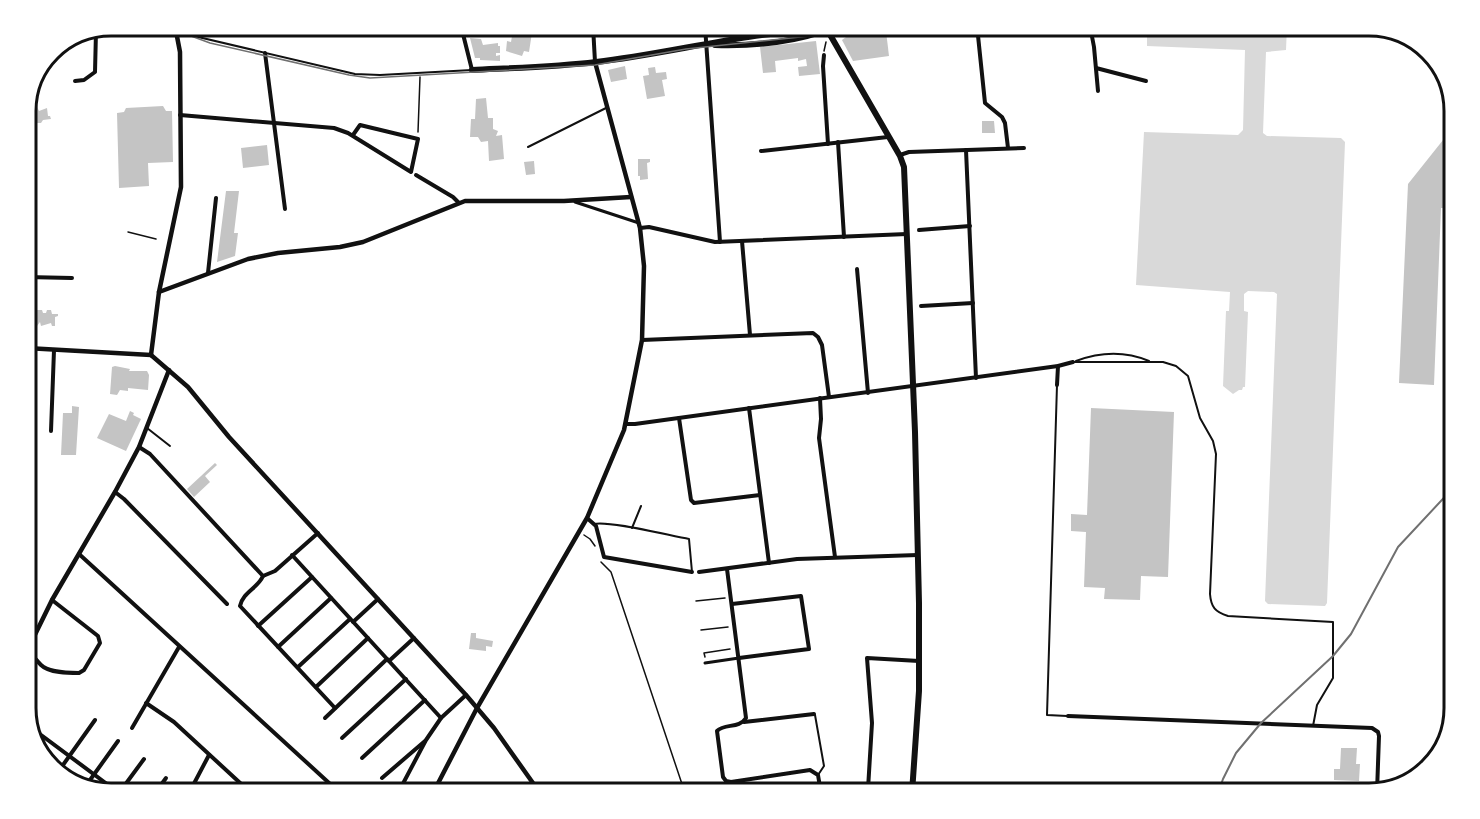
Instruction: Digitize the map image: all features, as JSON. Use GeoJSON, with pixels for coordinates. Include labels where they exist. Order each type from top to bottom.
{"type":"FeatureCollection","features":[{"type":"Feature","properties":{"kind":"main road"},"geometry":{"type":"LineString","coordinates":[[472,70],[595,62],[705,45],[738,45],[807,36]]}},
{"type":"Feature","properties":{"kind":"main road"},"geometry":{"type":"LineString","coordinates":[[831,38],[901,159],[907,234],[918,555],[919,661],[913,783]]}},
{"type":"Feature","properties":{"kind":"street"},"geometry":{"type":"LineString","coordinates":[[151,355],[159,292],[180,187],[180,52],[178,36]]}},
{"type":"Feature","properties":{"kind":"street"},"geometry":{"type":"LineString","coordinates":[[464,36],[472,70]]}},
{"type":"Feature","properties":{"kind":"street"},"geometry":{"type":"LineString","coordinates":[[439,783],[477,708],[587,518],[624,430],[629,412],[642,340],[644,266],[640,225],[595,62],[594,36]]}},
{"type":"Feature","properties":{"kind":"street"},"geometry":{"type":"LineString","coordinates":[[705,36],[720,242]]}},
{"type":"Feature","properties":{"kind":"street"},"geometry":{"type":"LineString","coordinates":[[978,36],[985,103],[1002,117],[1005,123],[1008,148]]}},
{"type":"Feature","properties":{"kind":"street"},"geometry":{"type":"LineString","coordinates":[[1091,36],[1098,91]]}},
{"type":"Feature","properties":{"kind":"street"},"geometry":{"type":"LineString","coordinates":[[75,81],[84,80],[95,72],[96,37]]}},
{"type":"Feature","properties":{"kind":"street"},"geometry":{"type":"LineString","coordinates":[[265,53],[285,209]]}},
{"type":"Feature","properties":{"kind":"street"},"geometry":{"type":"LineString","coordinates":[[824,55],[822,66],[828,144]]}},
{"type":"Feature","properties":{"kind":"street"},"geometry":{"type":"LineString","coordinates":[[1096,68],[1146,81]]}},
{"type":"Feature","properties":{"kind":"street"},"geometry":{"type":"LineString","coordinates":[[180,115],[327,126],[353,135],[411,172],[418,139],[360,125],[353,135]]}},
{"type":"Feature","properties":{"kind":"street"},"geometry":{"type":"LineString","coordinates":[[761,151],[888,137]]}},
{"type":"Feature","properties":{"kind":"street"},"geometry":{"type":"LineString","coordinates":[[838,142],[844,237]]}},
{"type":"Feature","properties":{"kind":"street"},"geometry":{"type":"LineString","coordinates":[[901,159],[909,152],[1024,148]]}},
{"type":"Feature","properties":{"kind":"street"},"geometry":{"type":"LineString","coordinates":[[966,150],[976,378]]}},
{"type":"Feature","properties":{"kind":"street"},"geometry":{"type":"LineString","coordinates":[[416,175],[459,203]]}},
{"type":"Feature","properties":{"kind":"street"},"geometry":{"type":"LineString","coordinates":[[159,292],[257,257],[355,244],[459,203],[631,197]]}},
{"type":"Feature","properties":{"kind":"street"},"geometry":{"type":"LineString","coordinates":[[208,273],[216,198]]}},
{"type":"Feature","properties":{"kind":"street"},"geometry":{"type":"LineString","coordinates":[[567,201],[584,203],[599,211],[640,225],[711,242],[907,234]]}},
{"type":"Feature","properties":{"kind":"street"},"geometry":{"type":"LineString","coordinates":[[919,230],[970,226]]}},
{"type":"Feature","properties":{"kind":"street"},"geometry":{"type":"LineString","coordinates":[[742,241],[750,335]]}},
{"type":"Feature","properties":{"kind":"street"},"geometry":{"type":"LineString","coordinates":[[857,269],[868,393]]}},
{"type":"Feature","properties":{"kind":"street"},"geometry":{"type":"LineString","coordinates":[[36,277],[72,278]]}},
{"type":"Feature","properties":{"kind":"street"},"geometry":{"type":"LineString","coordinates":[[921,306],[973,303]]}},
{"type":"Feature","properties":{"kind":"street"},"geometry":{"type":"LineString","coordinates":[[642,340],[810,333],[819,339],[829,397]]}},
{"type":"Feature","properties":{"kind":"street"},"geometry":{"type":"LineString","coordinates":[[36,349],[151,355],[169,370],[188,387],[224,431],[466,695],[532,783]]}},
{"type":"Feature","properties":{"kind":"street"},"geometry":{"type":"LineString","coordinates":[[51,431],[54,350]]}},
{"type":"Feature","properties":{"kind":"street"},"geometry":{"type":"LineString","coordinates":[[626,424],[913,387],[1073,362]]}},
{"type":"Feature","properties":{"kind":"street"},"geometry":{"type":"LineString","coordinates":[[1057,385],[1058,366]]}},
{"type":"Feature","properties":{"kind":"street"},"geometry":{"type":"LineString","coordinates":[[36,632],[139,447],[169,370]]}},
{"type":"Feature","properties":{"kind":"street"},"geometry":{"type":"LineString","coordinates":[[820,398],[819,438],[835,557]]}},
{"type":"Feature","properties":{"kind":"street"},"geometry":{"type":"LineString","coordinates":[[749,408],[769,563]]}},
{"type":"Feature","properties":{"kind":"street"},"geometry":{"type":"LineString","coordinates":[[679,418],[691,500],[694,503],[760,495]]}},
{"type":"Feature","properties":{"kind":"street"},"geometry":{"type":"LineString","coordinates":[[139,447],[150,454],[263,576]]}},
{"type":"Feature","properties":{"kind":"street"},"geometry":{"type":"LineString","coordinates":[[115,492],[227,604]]}},
{"type":"Feature","properties":{"kind":"street"},"geometry":{"type":"LineString","coordinates":[[587,518],[594,524],[602,552],[607,558],[692,572]]}},
{"type":"Feature","properties":{"kind":"street"},"geometry":{"type":"LineString","coordinates":[[318,533],[270,574],[263,576],[242,600],[240,606],[335,708]]}},
{"type":"Feature","properties":{"kind":"street"},"geometry":{"type":"LineString","coordinates":[[79,554],[328,783]]}},
{"type":"Feature","properties":{"kind":"street"},"geometry":{"type":"LineString","coordinates":[[292,555],[441,718]]}},
{"type":"Feature","properties":{"kind":"street"},"geometry":{"type":"LineString","coordinates":[[699,572],[835,557],[918,555]]}},
{"type":"Feature","properties":{"kind":"street"},"geometry":{"type":"LineString","coordinates":[[727,568],[746,718],[744,722]]}},
{"type":"Feature","properties":{"kind":"street"},"geometry":{"type":"LineString","coordinates":[[258,626],[312,577]]}},
{"type":"Feature","properties":{"kind":"street"},"geometry":{"type":"LineString","coordinates":[[705,663],[809,649],[801,596],[732,604]]}},
{"type":"Feature","properties":{"kind":"street"},"geometry":{"type":"LineString","coordinates":[[278,647],[331,598]]}},
{"type":"Feature","properties":{"kind":"street"},"geometry":{"type":"LineString","coordinates":[[298,667],[378,598]]}},
{"type":"Feature","properties":{"kind":"street"},"geometry":{"type":"LineString","coordinates":[[36,657],[47,669],[80,674],[100,643],[98,636],[52,600]]}},
{"type":"Feature","properties":{"kind":"street"},"geometry":{"type":"LineString","coordinates":[[316,687],[368,638]]}},
{"type":"Feature","properties":{"kind":"street"},"geometry":{"type":"LineString","coordinates":[[325,718],[414,638]]}},
{"type":"Feature","properties":{"kind":"street"},"geometry":{"type":"LineString","coordinates":[[132,728],[179,647]]}},
{"type":"Feature","properties":{"kind":"street"},"geometry":{"type":"LineString","coordinates":[[868,783],[872,723],[867,658],[919,661]]}},
{"type":"Feature","properties":{"kind":"street"},"geometry":{"type":"LineString","coordinates":[[342,738],[406,680]]}},
{"type":"Feature","properties":{"kind":"street"},"geometry":{"type":"LineString","coordinates":[[404,783],[426,740],[441,718],[466,695]]}},
{"type":"Feature","properties":{"kind":"street"},"geometry":{"type":"LineString","coordinates":[[362,759],[425,700]]}},
{"type":"Feature","properties":{"kind":"street"},"geometry":{"type":"LineString","coordinates":[[146,703],[174,722],[239,783]]}},
{"type":"Feature","properties":{"kind":"street"},"geometry":{"type":"LineString","coordinates":[[814,714],[744,722],[722,727],[717,731],[723,777],[726,781],[810,770],[818,775],[819,783]]}},
{"type":"Feature","properties":{"kind":"street"},"geometry":{"type":"LineString","coordinates":[[1068,716],[1368,727],[1375,729],[1379,736],[1377,782]]}},
{"type":"Feature","properties":{"kind":"street"},"geometry":{"type":"LineString","coordinates":[[63,765],[95,720]]}},
{"type":"Feature","properties":{"kind":"street"},"geometry":{"type":"LineString","coordinates":[[42,735],[104,782]]}},
{"type":"Feature","properties":{"kind":"street"},"geometry":{"type":"LineString","coordinates":[[382,778],[426,740]]}},
{"type":"Feature","properties":{"kind":"street"},"geometry":{"type":"LineString","coordinates":[[91,780],[118,741]]}},
{"type":"Feature","properties":{"kind":"street"},"geometry":{"type":"LineString","coordinates":[[195,783],[209,755]]}},
{"type":"Feature","properties":{"kind":"street"},"geometry":{"type":"LineString","coordinates":[[127,783],[144,759]]}},
{"type":"Feature","properties":{"kind":"street"},"geometry":{"type":"LineString","coordinates":[[163,783],[166,778]]}},
{"type":"Feature","properties":{"kind":"lane"},"geometry":{"type":"LineString","coordinates":[[194,36],[356,74],[380,75],[472,70]]}},
{"type":"Feature","properties":{"kind":"lane"},"geometry":{"type":"LineString","coordinates":[[528,147],[607,108]]}},
{"type":"Feature","properties":{"kind":"lane"},"geometry":{"type":"LineString","coordinates":[[1073,362],[1088,356],[1116,353],[1135,355],[1152,362]]}},
{"type":"Feature","properties":{"kind":"lane"},"geometry":{"type":"LineString","coordinates":[[1073,362],[1152,362],[1176,366],[1188,376],[1200,418],[1216,454],[1210,594],[1213,609],[1227,616],[1333,622],[1333,678],[1317,705],[1313,726]]}},
{"type":"Feature","properties":{"kind":"lane"},"geometry":{"type":"LineString","coordinates":[[1057,385],[1047,715],[1068,716]]}},
{"type":"Feature","properties":{"kind":"lane"},"geometry":{"type":"LineString","coordinates":[[147,428],[170,446]]}},
{"type":"Feature","properties":{"kind":"lane"},"geometry":{"type":"LineString","coordinates":[[632,528],[642,506]]}},
{"type":"Feature","properties":{"kind":"lane"},"geometry":{"type":"LineString","coordinates":[[594,524],[598,522],[688,539],[692,572]]}},
{"type":"Feature","properties":{"kind":"lane"},"geometry":{"type":"LineString","coordinates":[[814,714],[817,715],[824,766],[818,775]]}},
{"type":"Feature","properties":{"kind":"path"},"geometry":{"type":"LineString","coordinates":[[824,55],[824,42],[831,38]]}},
{"type":"Feature","properties":{"kind":"path"},"geometry":{"type":"LineString","coordinates":[[418,139],[420,73]]}},
{"type":"Feature","properties":{"kind":"path"},"geometry":{"type":"LineString","coordinates":[[128,232],[156,239]]}},
{"type":"Feature","properties":{"kind":"path"},"geometry":{"type":"LineString","coordinates":[[579,532],[593,541],[598,553]]}},
{"type":"Feature","properties":{"kind":"path"},"geometry":{"type":"LineString","coordinates":[[600,561],[611,572],[681,783]]}},
{"type":"Feature","properties":{"kind":"path"},"geometry":{"type":"LineString","coordinates":[[696,601],[731,597]]}},
{"type":"Feature","properties":{"kind":"path"},"geometry":{"type":"LineString","coordinates":[[701,630],[734,626]]}},
{"type":"Feature","properties":{"kind":"path"},"geometry":{"type":"LineString","coordinates":[[705,663],[704,653],[737,648]]}},
{"type":"Feature","properties":{"kind":"shaded area"},"geometry":{"type":"Polygon","coordinates":[[[1147,36],[1287,36],[1286,50],[1266,52],[1263,133],[1267,136],[1341,138],[1345,142],[1327,603],[1325,606],[1268,604],[1265,601],[1277,294],[1248,291],[1244,294],[1244,311],[1248,312],[1245,387],[1233,394],[1223,386],[1226,311],[1229,311],[1230,292],[1136,285],[1144,132],[1238,135],[1243,130],[1245,50],[1147,46],[1147,36]]]}},
{"type":"Feature","properties":{"kind":"building"},"geometry":{"type":"Polygon","coordinates":[[[512,36],[531,36],[529,52],[524,51],[522,56],[506,51],[507,41],[511,42],[512,36]]]}},
{"type":"Feature","properties":{"kind":"building"},"geometry":{"type":"Polygon","coordinates":[[[887,36],[889,56],[853,61],[842,40],[846,37],[887,36]]]}},
{"type":"Feature","properties":{"kind":"building"},"geometry":{"type":"Polygon","coordinates":[[[470,38],[481,39],[483,45],[498,43],[500,53],[496,53],[496,56],[500,55],[500,61],[475,58],[470,38]]]}},
{"type":"Feature","properties":{"kind":"building"},"geometry":{"type":"Polygon","coordinates":[[[816,41],[820,74],[799,76],[798,67],[807,66],[806,59],[798,61],[798,58],[775,61],[776,72],[763,73],[760,47],[816,41]]]}},
{"type":"Feature","properties":{"kind":"building"},"geometry":{"type":"Polygon","coordinates":[[[625,66],[627,79],[611,82],[608,70],[625,66]]]}},
{"type":"Feature","properties":{"kind":"building"},"geometry":{"type":"Polygon","coordinates":[[[655,67],[656,73],[666,72],[667,79],[662,80],[665,96],[647,99],[643,76],[649,75],[648,68],[655,67]]]}},
{"type":"Feature","properties":{"kind":"building"},"geometry":{"type":"Polygon","coordinates":[[[486,98],[488,118],[493,118],[493,129],[498,131],[496,136],[502,135],[504,159],[489,161],[488,141],[481,142],[478,137],[470,137],[471,119],[475,119],[476,99],[486,98]]]}},
{"type":"Feature","properties":{"kind":"building"},"geometry":{"type":"Polygon","coordinates":[[[163,106],[166,111],[172,111],[173,162],[148,163],[149,186],[119,188],[117,113],[124,112],[126,108],[163,106]]]}},
{"type":"Feature","properties":{"kind":"building"},"geometry":{"type":"Polygon","coordinates":[[[36,107],[39,111],[47,108],[51,119],[37,123],[36,107]]]}},
{"type":"Feature","properties":{"kind":"building"},"geometry":{"type":"Polygon","coordinates":[[[982,121],[994,121],[995,133],[982,133],[982,121]]]}},
{"type":"Feature","properties":{"kind":"building"},"geometry":{"type":"Polygon","coordinates":[[[1444,139],[1444,208],[1441,208],[1434,385],[1399,383],[1408,184],[1444,139]]]}},
{"type":"Feature","properties":{"kind":"building"},"geometry":{"type":"Polygon","coordinates":[[[267,145],[269,165],[243,168],[241,148],[267,145]]]}},
{"type":"Feature","properties":{"kind":"building"},"geometry":{"type":"Polygon","coordinates":[[[638,159],[650,159],[647,163],[648,179],[640,180],[638,176],[638,159]]]}},
{"type":"Feature","properties":{"kind":"building"},"geometry":{"type":"Polygon","coordinates":[[[534,161],[535,174],[526,175],[524,162],[534,161]]]}},
{"type":"Feature","properties":{"kind":"building"},"geometry":{"type":"Polygon","coordinates":[[[226,191],[239,191],[234,233],[238,233],[235,256],[217,262],[226,191]]]}},
{"type":"Feature","properties":{"kind":"building"},"geometry":{"type":"Polygon","coordinates":[[[36,305],[37,310],[42,310],[43,313],[51,310],[52,314],[58,314],[55,317],[55,326],[51,323],[41,326],[40,322],[37,326],[36,305]]]}},
{"type":"Feature","properties":{"kind":"building"},"geometry":{"type":"Polygon","coordinates":[[[112,367],[130,369],[129,371],[147,371],[148,390],[128,388],[128,391],[120,390],[117,395],[110,394],[112,367]]]}},
{"type":"Feature","properties":{"kind":"building"},"geometry":{"type":"Polygon","coordinates":[[[72,406],[79,407],[76,455],[61,455],[63,413],[72,413],[72,406]]]}},
{"type":"Feature","properties":{"kind":"building"},"geometry":{"type":"Polygon","coordinates":[[[1091,408],[1174,412],[1168,577],[1141,576],[1140,600],[1104,599],[1105,588],[1084,587],[1086,532],[1071,531],[1071,514],[1087,515],[1091,408]]]}},
{"type":"Feature","properties":{"kind":"building"},"geometry":{"type":"Polygon","coordinates":[[[130,411],[141,419],[126,451],[97,438],[109,414],[126,421],[130,411]]]}},
{"type":"Feature","properties":{"kind":"building"},"geometry":{"type":"Polygon","coordinates":[[[215,463],[217,465],[205,476],[210,482],[194,497],[187,489],[215,463]]]}},
{"type":"Feature","properties":{"kind":"building"},"geometry":{"type":"Polygon","coordinates":[[[471,633],[476,633],[476,638],[493,641],[492,647],[486,646],[486,651],[469,649],[471,633]]]}},
{"type":"Feature","properties":{"kind":"building"},"geometry":{"type":"Polygon","coordinates":[[[1341,748],[1357,748],[1356,764],[1360,764],[1359,781],[1334,780],[1334,769],[1340,769],[1341,748]]]}},
{"type":"Feature","properties":{"kind":"tram line"},"geometry":{"type":"LineString","coordinates":[[191,36],[210,43],[370,78],[595,65],[686,49],[810,36]]}},
{"type":"Feature","properties":{"kind":"railway"},"geometry":{"type":"LineString","coordinates":[[1222,783],[1236,753],[1261,723],[1333,656],[1351,634],[1398,547],[1444,498]]}}]}
